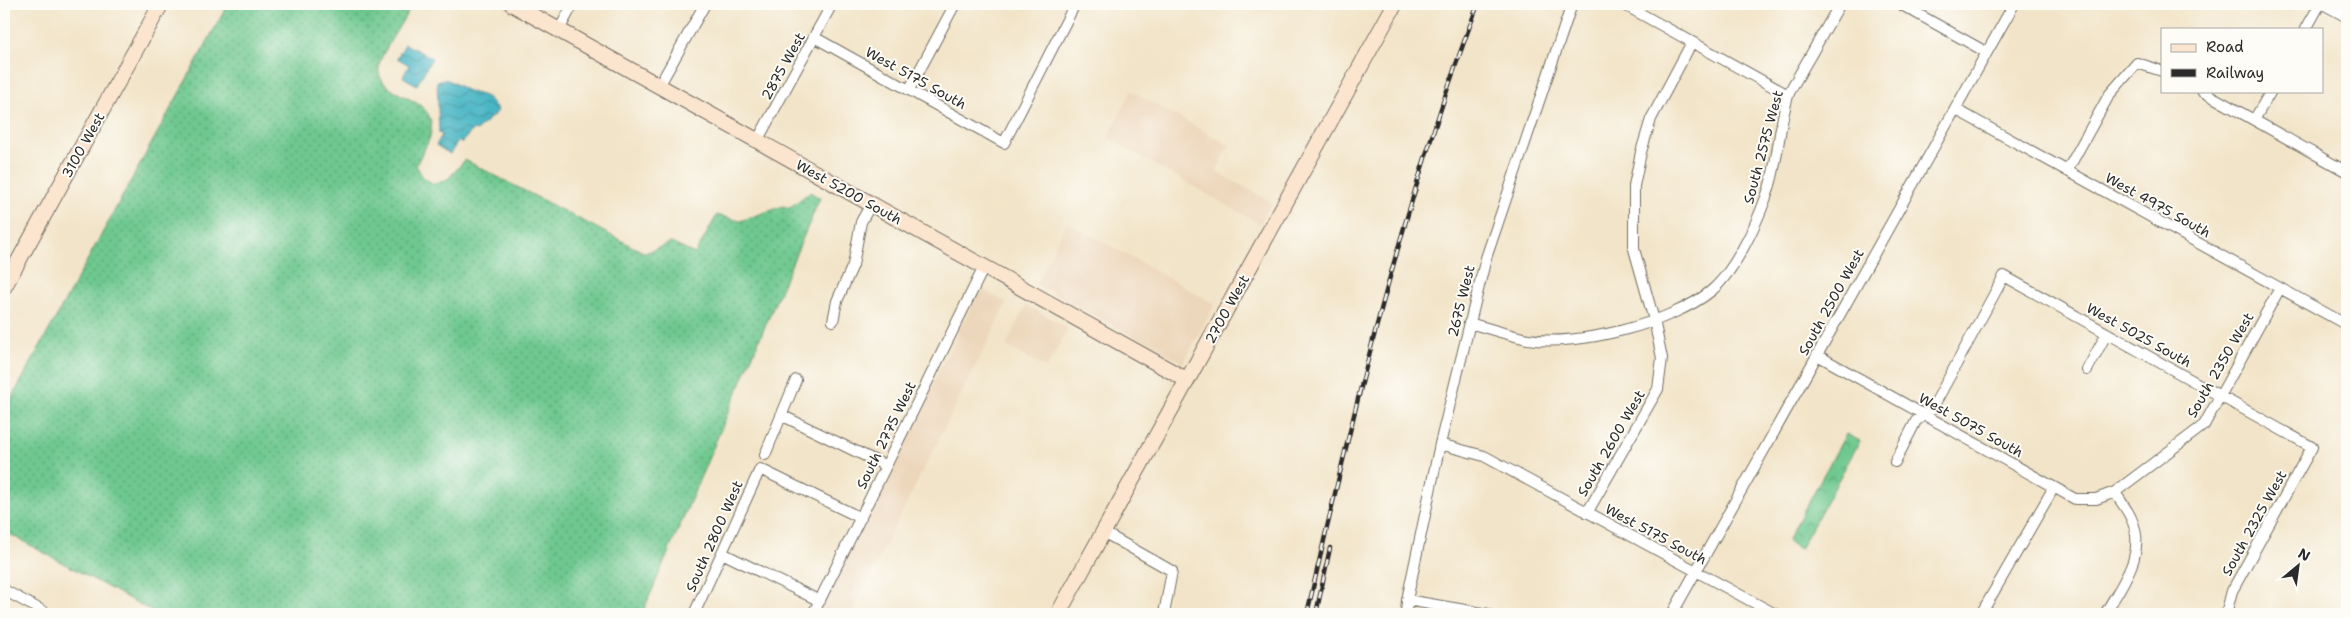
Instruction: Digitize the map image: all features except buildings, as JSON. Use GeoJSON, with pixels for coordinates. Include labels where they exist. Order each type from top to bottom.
{"type":"FeatureCollection","features":[{"type":"Feature","properties":{"kind":"street","name":"3100 West"},"geometry":{"type":"LineString","coordinates":[[4,287],[161,4]]}},
{"type":"Feature","properties":{"kind":"street","name":"West 5200 South"},"geometry":{"type":"LineString","coordinates":[[512,4],[1187,380]]}},
{"type":"Feature","properties":{"kind":"street"},"geometry":{"type":"LineString","coordinates":[[559,30],[573,4]]}},
{"type":"Feature","properties":{"kind":"street"},"geometry":{"type":"LineString","coordinates":[[659,86],[705,4]]}},
{"type":"Feature","properties":{"kind":"street","name":"2875 West"},"geometry":{"type":"LineString","coordinates":[[757,140],[832,4]]}},
{"type":"Feature","properties":{"kind":"street"},"geometry":{"type":"LineString","coordinates":[[908,90],[955,4]]}},
{"type":"Feature","properties":{"kind":"street","name":"West 5175 South"},"geometry":{"type":"LineString","coordinates":[[814,37],[1004,143],[1075,4]]}},
{"type":"Feature","properties":{"kind":"street","name":"2700 West"},"geometry":{"type":"LineString","coordinates":[[1058,614],[1395,4]]}},
{"type":"Feature","properties":{"kind":"street","name":"2675 West"},"geometry":{"type":"LineString","coordinates":[[1406,614],[1407,600],[1440,444],[1486,258],[1572,4]]}},
{"type":"Feature","properties":{"kind":"street"},"geometry":{"type":"LineString","coordinates":[[1623,4],[1788,95]]}},
{"type":"Feature","properties":{"kind":"street","name":"South 2575 West"},"geometry":{"type":"LineString","coordinates":[[1469,323],[1528,339],[1567,340],[1595,337],[1654,320],[1687,307],[1712,290],[1728,271],[1754,226],[1766,198],[1775,167],[1788,95],[1840,4]]}},
{"type":"Feature","properties":{"kind":"street"},"geometry":{"type":"LineString","coordinates":[[1900,4],[1986,52]]}},
{"type":"Feature","properties":{"kind":"street","name":"South 2500 West"},"geometry":{"type":"LineString","coordinates":[[1672,614],[2014,4]]}},
{"type":"Feature","properties":{"kind":"street"},"geometry":{"type":"LineString","coordinates":[[2307,28],[2321,4],[2347,17]]}},
{"type":"Feature","properties":{"kind":"street","name":"South 2600 West"},"geometry":{"type":"LineString","coordinates":[[1587,513],[1658,389],[1662,358],[1654,320],[1634,249],[1634,186],[1641,152],[1651,119],[1692,42]]}},
{"type":"Feature","properties":{"kind":"street"},"geometry":{"type":"LineString","coordinates":[[2068,171],[2109,95],[2137,63],[2161,71]]}},
{"type":"Feature","properties":{"kind":"street"},"geometry":{"type":"LineString","coordinates":[[2204,92],[2347,172]]}},
{"type":"Feature","properties":{"kind":"street"},"geometry":{"type":"LineString","coordinates":[[2254,120],[2270,92]]}},
{"type":"Feature","properties":{"kind":"street","name":"West 4975 South"},"geometry":{"type":"LineString","coordinates":[[1955,109],[2347,325]]}},
{"type":"Feature","properties":{"kind":"street"},"geometry":{"type":"LineString","coordinates":[[833,320],[837,301],[853,265],[861,222],[871,204]]}},
{"type":"Feature","properties":{"kind":"street","name":"South 2775 West"},"geometry":{"type":"LineString","coordinates":[[813,614],[984,267]]}},
{"type":"Feature","properties":{"kind":"street","name":"West 5025 South"},"geometry":{"type":"LineString","coordinates":[[1925,415],[1932,409],[2004,276],[2312,447]]}},
{"type":"Feature","properties":{"kind":"street","name":"South 2350 West"},"geometry":{"type":"LineString","coordinates":[[2115,492],[2204,425],[2280,288]]}},
{"type":"Feature","properties":{"kind":"street"},"geometry":{"type":"LineString","coordinates":[[2087,370],[2107,333]]}},
{"type":"Feature","properties":{"kind":"street","name":"West 5075 South"},"geometry":{"type":"LineString","coordinates":[[1817,355],[2075,499],[2096,499],[2115,492]]}},
{"type":"Feature","properties":{"kind":"street"},"geometry":{"type":"LineString","coordinates":[[764,455],[796,380]]}},
{"type":"Feature","properties":{"kind":"street"},"geometry":{"type":"LineString","coordinates":[[781,415],[886,466]]}},
{"type":"Feature","properties":{"kind":"street"},"geometry":{"type":"LineString","coordinates":[[1895,462],[1916,421],[1925,415]]}},
{"type":"Feature","properties":{"kind":"street","name":"West 5175 South"},"geometry":{"type":"LineString","coordinates":[[1440,444],[1484,456],[1775,614]]}},
{"type":"Feature","properties":{"kind":"street","name":"South 2325 West"},"geometry":{"type":"LineString","coordinates":[[2226,614],[2232,591],[2312,447]]}},
{"type":"Feature","properties":{"kind":"street","name":"South 2800 West"},"geometry":{"type":"LineString","coordinates":[[694,614],[760,469],[861,518]]}},
{"type":"Feature","properties":{"kind":"street"},"geometry":{"type":"LineString","coordinates":[[1981,614],[2054,487]]}},
{"type":"Feature","properties":{"kind":"street"},"geometry":{"type":"LineString","coordinates":[[2105,614],[2135,560],[2137,539],[2132,520],[2115,492]]}},
{"type":"Feature","properties":{"kind":"street"},"geometry":{"type":"LineString","coordinates":[[1104,532],[1172,571],[1164,614]]}},
{"type":"Feature","properties":{"kind":"street"},"geometry":{"type":"LineString","coordinates":[[722,553],[820,601]]}},
{"type":"Feature","properties":{"kind":"street"},"geometry":{"type":"LineString","coordinates":[[4,590],[48,614]]}},
{"type":"Feature","properties":{"kind":"street"},"geometry":{"type":"LineString","coordinates":[[1407,600],[1488,614]]}},
{"type":"Feature","properties":{"kind":"shaded area"},"geometry":{"type":"Polygon","coordinates":[[[1131,91],[1229,145],[1216,172],[1272,202],[1260,224],[1108,138],[1131,91]]]}},
{"type":"Feature","properties":{"kind":"shaded area"},"geometry":{"type":"Polygon","coordinates":[[[1067,222],[1215,304],[1183,363],[1036,284],[1067,222]]]}},
{"type":"Feature","properties":{"kind":"shaded area"},"geometry":{"type":"Polygon","coordinates":[[[980,288],[1007,303],[851,614],[820,614],[980,288]]]}},
{"type":"Feature","properties":{"kind":"shaded area"},"geometry":{"type":"Polygon","coordinates":[[[1026,305],[1068,328],[1046,368],[1006,346],[1026,305]]]}},
{"type":"Feature","properties":{"kind":"green space"},"geometry":{"type":"Polygon","coordinates":[[[228,4],[413,4],[381,60],[379,65],[380,77],[396,92],[418,104],[426,112],[431,122],[430,137],[416,165],[423,178],[434,184],[448,179],[465,160],[645,253],[671,243],[695,254],[717,215],[740,221],[783,206],[789,208],[810,192],[820,198],[642,614],[157,614],[4,531],[4,412],[228,4]]]}},
{"type":"Feature","properties":{"kind":"green space"},"geometry":{"type":"Polygon","coordinates":[[[1846,434],[1860,441],[1800,549],[1787,541],[1846,434]]]}},
{"type":"Feature","properties":{"kind":"water"},"geometry":{"type":"Polygon","coordinates":[[[405,44],[432,58],[417,85],[403,77],[409,65],[397,58],[405,44]]]}},
{"type":"Feature","properties":{"kind":"water"},"geometry":{"type":"Polygon","coordinates":[[[445,79],[466,90],[488,98],[498,111],[476,131],[473,130],[461,143],[458,141],[450,154],[436,145],[442,135],[439,133],[437,81],[445,79]]]}},
{"type":"Feature","properties":{"kind":"railway"},"geometry":{"type":"LineString","coordinates":[[1307,614],[1362,383],[1403,230],[1426,154],[1478,4]]}},
{"type":"Feature","properties":{"kind":"railway"},"geometry":{"type":"LineString","coordinates":[[1316,614],[1330,548]]}}]}
